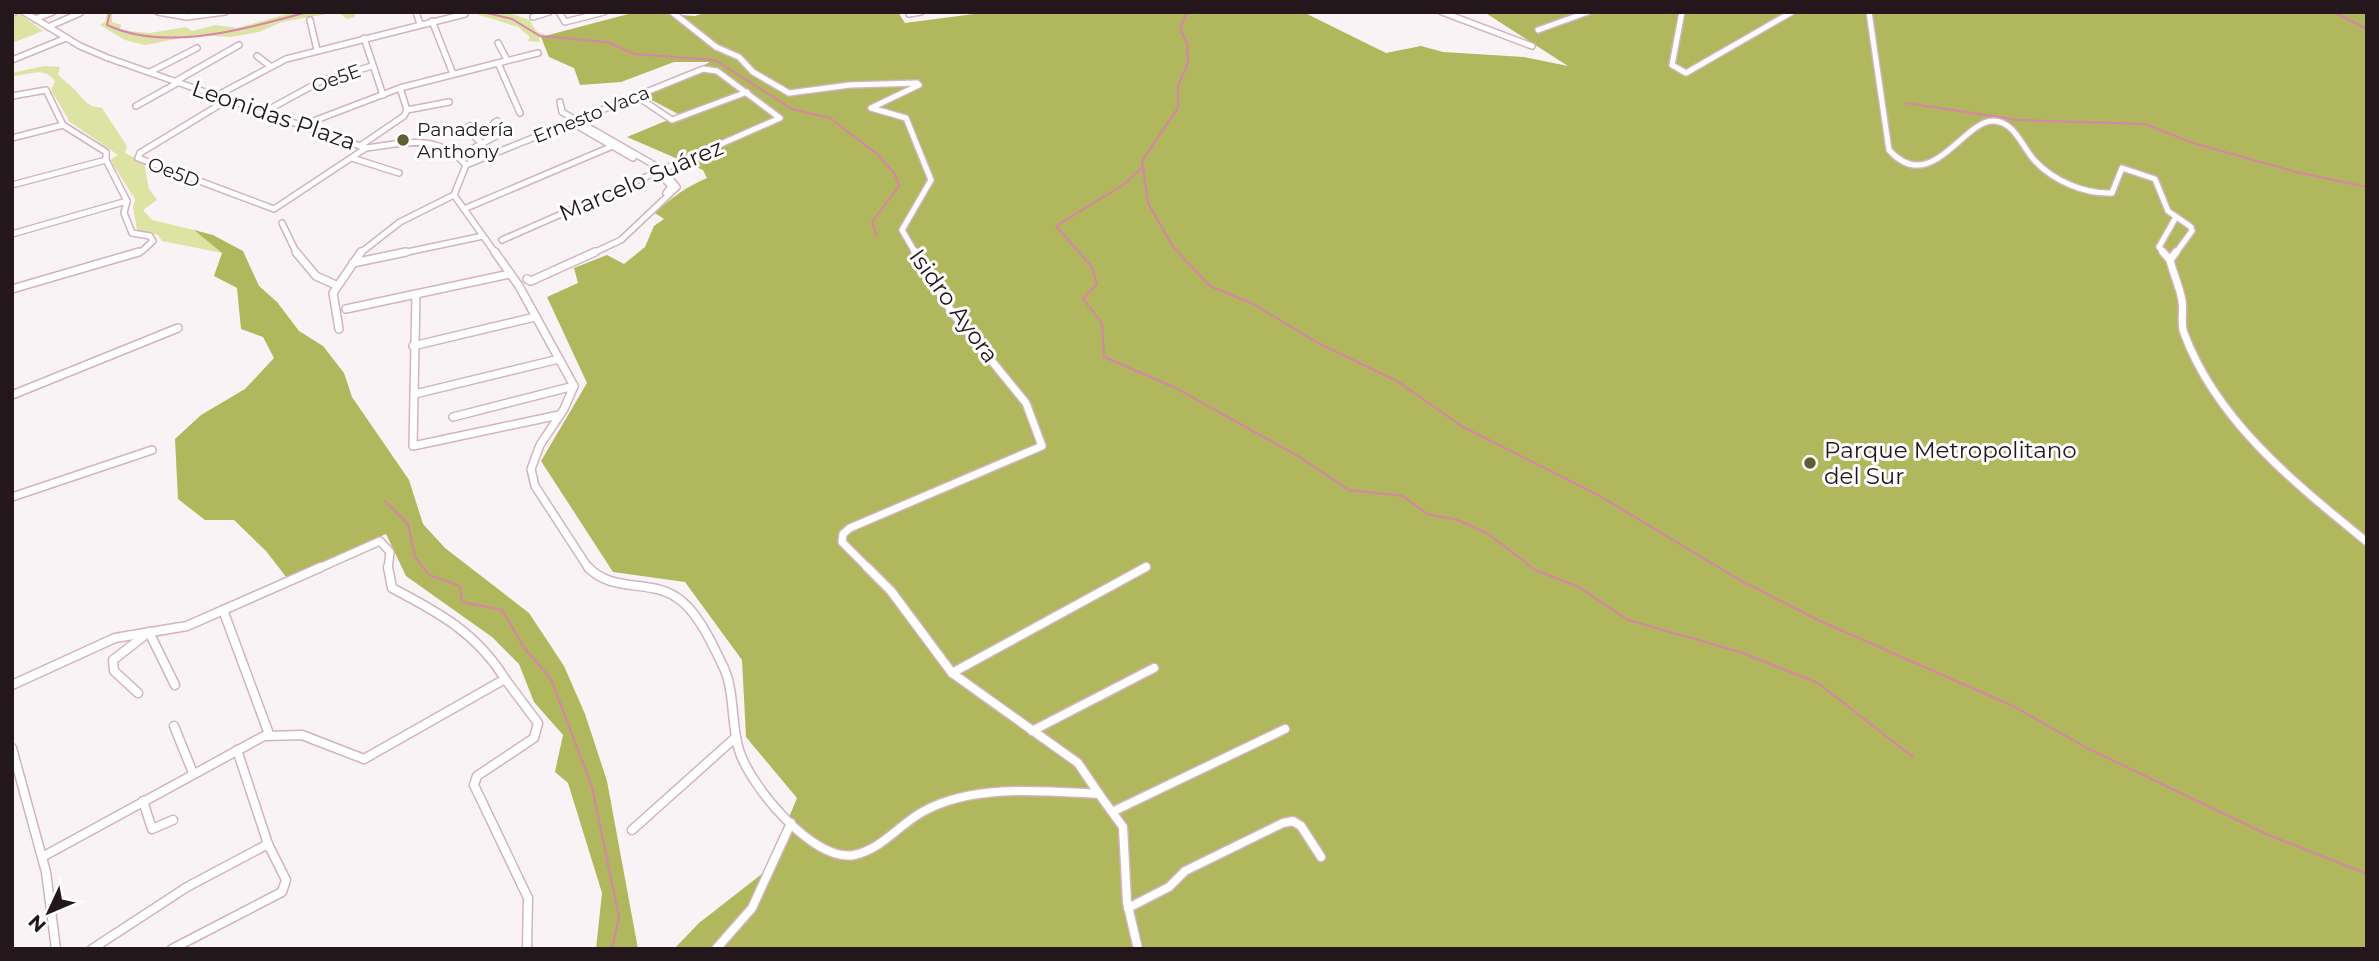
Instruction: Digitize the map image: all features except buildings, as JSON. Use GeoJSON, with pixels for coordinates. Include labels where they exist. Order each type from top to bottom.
{"type":"FeatureCollection","features":[{"type":"Feature","properties":{"kind":"street","name":"Leonidas Plaza"},"geometry":{"type":"LineString","coordinates":[[24,12],[92,52],[363,147],[435,143],[447,146],[466,165]]}},
{"type":"Feature","properties":{"kind":"street"},"geometry":{"type":"LineString","coordinates":[[35,19],[53,12]]}},
{"type":"Feature","properties":{"kind":"street"},"geometry":{"type":"LineString","coordinates":[[158,12],[178,17],[225,12]]}},
{"type":"Feature","properties":{"kind":"street"},"geometry":{"type":"LineString","coordinates":[[178,17],[184,12]]}},
{"type":"Feature","properties":{"kind":"street"},"geometry":{"type":"LineString","coordinates":[[416,12],[420,24]]}},
{"type":"Feature","properties":{"kind":"street"},"geometry":{"type":"LineString","coordinates":[[533,17],[549,12]]}},
{"type":"Feature","properties":{"kind":"street"},"geometry":{"type":"LineString","coordinates":[[559,12],[564,22],[604,12]]}},
{"type":"Feature","properties":{"kind":"street","name":"Isidro Ayora"},"geometry":{"type":"LineString","coordinates":[[672,12],[716,47],[739,57],[753,72],[789,93],[850,85],[919,85],[873,104],[871,108],[906,118],[931,180],[902,230],[951,311],[1026,403],[1042,446],[850,528],[843,534],[844,545],[891,592],[952,673]]}},
{"type":"Feature","properties":{"kind":"street"},"geometry":{"type":"LineString","coordinates":[[909,14],[921,12]]}},
{"type":"Feature","properties":{"kind":"street"},"geometry":{"type":"LineString","coordinates":[[1442,12],[1532,46]]}},
{"type":"Feature","properties":{"kind":"street"},"geometry":{"type":"LineString","coordinates":[[1538,30],[1588,12]]}},
{"type":"Feature","properties":{"kind":"street"},"geometry":{"type":"LineString","coordinates":[[1682,12],[1672,65],[1676,71],[1686,72],[1792,12]]}},
{"type":"Feature","properties":{"kind":"street"},"geometry":{"type":"LineString","coordinates":[[1869,12],[1889,150],[1897,160],[1914,166],[1930,162],[1988,121],[1995,120],[2009,126],[2038,164],[2081,188],[2112,193],[2120,169],[2155,179],[2168,211],[2191,227],[2192,231],[2170,260]]}},
{"type":"Feature","properties":{"kind":"street"},"geometry":{"type":"LineString","coordinates":[[48,27],[80,13]]}},
{"type":"Feature","properties":{"kind":"street"},"geometry":{"type":"LineString","coordinates":[[218,95],[270,66],[317,50],[465,14]]}},
{"type":"Feature","properties":{"kind":"street"},"geometry":{"type":"LineString","coordinates":[[310,20],[317,50]]}},
{"type":"Feature","properties":{"kind":"street"},"geometry":{"type":"LineString","coordinates":[[432,22],[453,74]]}},
{"type":"Feature","properties":{"kind":"street"},"geometry":{"type":"LineString","coordinates":[[14,60],[66,38]]}},
{"type":"Feature","properties":{"kind":"street"},"geometry":{"type":"LineString","coordinates":[[364,38],[383,95]]}},
{"type":"Feature","properties":{"kind":"street"},"geometry":{"type":"LineString","coordinates":[[498,43],[507,60]]}},
{"type":"Feature","properties":{"kind":"street"},"geometry":{"type":"LineString","coordinates":[[136,106],[239,45]]}},
{"type":"Feature","properties":{"kind":"street"},"geometry":{"type":"LineString","coordinates":[[150,72],[197,48]]}},
{"type":"Feature","properties":{"kind":"street"},"geometry":{"type":"LineString","coordinates":[[303,126],[400,88],[538,52]]}},
{"type":"Feature","properties":{"kind":"street"},"geometry":{"type":"LineString","coordinates":[[257,56],[270,66]]}},
{"type":"Feature","properties":{"kind":"street"},"geometry":{"type":"LineString","coordinates":[[498,64],[520,113]]}},
{"type":"Feature","properties":{"kind":"street","name":"Oe5E"},"geometry":{"type":"LineString","coordinates":[[264,112],[321,81],[372,66]]}},
{"type":"Feature","properties":{"kind":"street","name":"Ernesto Vaca"},"geometry":{"type":"LineString","coordinates":[[466,165],[703,69],[717,71],[747,92]]}},
{"type":"Feature","properties":{"kind":"street"},"geometry":{"type":"LineString","coordinates":[[399,173],[352,158],[404,116],[407,110],[400,88]]}},
{"type":"Feature","properties":{"kind":"street"},"geometry":{"type":"LineString","coordinates":[[12,96],[46,90],[63,125],[106,152],[106,160],[127,201],[124,213],[132,233],[152,239],[152,244],[146,249],[12,289]]}},
{"type":"Feature","properties":{"kind":"street"},"geometry":{"type":"LineString","coordinates":[[638,97],[672,120],[678,120],[747,92]]}},
{"type":"Feature","properties":{"kind":"street","name":"Marcelo Suárez"},"geometry":{"type":"LineString","coordinates":[[502,240],[780,118],[747,92]]}},
{"type":"Feature","properties":{"kind":"street","name":"Oe5D"},"geometry":{"type":"LineString","coordinates":[[229,99],[137,156],[274,209],[352,158]]}},
{"type":"Feature","properties":{"kind":"street"},"geometry":{"type":"LineString","coordinates":[[407,110],[449,102]]}},
{"type":"Feature","properties":{"kind":"street"},"geometry":{"type":"LineString","coordinates":[[561,102],[562,111],[574,121],[661,171],[674,185]]}},
{"type":"Feature","properties":{"kind":"street"},"geometry":{"type":"LineString","coordinates":[[458,156],[506,131],[494,123],[497,121]]}},
{"type":"Feature","properties":{"kind":"street"},"geometry":{"type":"LineString","coordinates":[[12,138],[63,125]]}},
{"type":"Feature","properties":{"kind":"street"},"geometry":{"type":"LineString","coordinates":[[470,127],[465,129],[482,143]]}},
{"type":"Feature","properties":{"kind":"street"},"geometry":{"type":"LineString","coordinates":[[464,209],[615,145]]}},
{"type":"Feature","properties":{"kind":"street"},"geometry":{"type":"LineString","coordinates":[[12,185],[106,160]]}},
{"type":"Feature","properties":{"kind":"street"},"geometry":{"type":"LineString","coordinates":[[339,329],[333,304],[336,285],[366,244],[380,232],[454,195],[466,165]]}},
{"type":"Feature","properties":{"kind":"street"},"geometry":{"type":"LineString","coordinates":[[674,185],[621,240],[527,281],[617,237],[674,185]]}},
{"type":"Feature","properties":{"kind":"street"},"geometry":{"type":"LineString","coordinates":[[454,195],[510,274],[574,386],[570,400],[532,461],[531,478],[538,493],[590,570],[607,581],[647,586],[681,599],[726,669],[740,756],[791,823],[824,852],[839,856],[876,848],[908,821],[937,805],[1026,790],[1099,793]]}},
{"type":"Feature","properties":{"kind":"street"},"geometry":{"type":"LineString","coordinates":[[12,234],[127,201]]}},
{"type":"Feature","properties":{"kind":"street"},"geometry":{"type":"LineString","coordinates":[[2176,217],[2159,247],[2170,260],[2182,304],[2184,334],[2211,385],[2264,452],[2367,542]]}},
{"type":"Feature","properties":{"kind":"street"},"geometry":{"type":"LineString","coordinates":[[282,223],[304,265],[327,283],[336,285]]}},
{"type":"Feature","properties":{"kind":"street"},"geometry":{"type":"LineString","coordinates":[[353,263],[483,236]]}},
{"type":"Feature","properties":{"kind":"street"},"geometry":{"type":"LineString","coordinates":[[346,309],[510,274]]}},
{"type":"Feature","properties":{"kind":"street"},"geometry":{"type":"LineString","coordinates":[[416,294],[413,346],[415,447],[559,415]]}},
{"type":"Feature","properties":{"kind":"street"},"geometry":{"type":"LineString","coordinates":[[413,346],[536,317]]}},
{"type":"Feature","properties":{"kind":"street"},"geometry":{"type":"LineString","coordinates":[[12,395],[178,328]]}},
{"type":"Feature","properties":{"kind":"street"},"geometry":{"type":"LineString","coordinates":[[415,394],[559,359]]}},
{"type":"Feature","properties":{"kind":"street"},"geometry":{"type":"LineString","coordinates":[[453,417],[574,386]]}},
{"type":"Feature","properties":{"kind":"street"},"geometry":{"type":"LineString","coordinates":[[12,497],[152,450]]}},
{"type":"Feature","properties":{"kind":"street"},"geometry":{"type":"LineString","coordinates":[[12,685],[115,638],[187,626],[382,541],[390,552],[387,573],[392,588],[452,620],[498,666],[538,723],[538,732],[534,738],[477,776],[474,785],[507,849],[528,898],[527,949]]}},
{"type":"Feature","properties":{"kind":"street"},"geometry":{"type":"LineString","coordinates":[[1138,949],[1128,908],[1123,827],[1115,811],[1078,763],[952,673],[1033,625],[1146,567]]}},
{"type":"Feature","properties":{"kind":"street"},"geometry":{"type":"LineString","coordinates":[[223,610],[269,734]]}},
{"type":"Feature","properties":{"kind":"street"},"geometry":{"type":"LineString","coordinates":[[149,632],[175,685]]}},
{"type":"Feature","properties":{"kind":"street"},"geometry":{"type":"LineString","coordinates":[[138,693],[114,671],[113,660],[149,632]]}},
{"type":"Feature","properties":{"kind":"street"},"geometry":{"type":"LineString","coordinates":[[1032,731],[1154,668]]}},
{"type":"Feature","properties":{"kind":"street"},"geometry":{"type":"LineString","coordinates":[[44,856],[269,734],[303,734],[364,759],[505,679]]}},
{"type":"Feature","properties":{"kind":"street"},"geometry":{"type":"LineString","coordinates":[[174,726],[193,773]]}},
{"type":"Feature","properties":{"kind":"street"},"geometry":{"type":"LineString","coordinates":[[1115,811],[1285,729]]}},
{"type":"Feature","properties":{"kind":"street"},"geometry":{"type":"LineString","coordinates":[[632,831],[736,737]]}},
{"type":"Feature","properties":{"kind":"street"},"geometry":{"type":"LineString","coordinates":[[12,748],[44,856],[54,906],[56,949]]}},
{"type":"Feature","properties":{"kind":"street"},"geometry":{"type":"LineString","coordinates":[[172,949],[282,892],[286,880],[268,844],[237,750]]}},
{"type":"Feature","properties":{"kind":"street"},"geometry":{"type":"LineString","coordinates":[[143,801],[152,829],[173,820]]}},
{"type":"Feature","properties":{"kind":"street"},"geometry":{"type":"LineString","coordinates":[[1128,908],[1169,887],[1185,871],[1283,822],[1293,821],[1301,826],[1321,857]]}},
{"type":"Feature","properties":{"kind":"street"},"geometry":{"type":"LineString","coordinates":[[716,949],[752,908],[791,823]]}},
{"type":"Feature","properties":{"kind":"street"},"geometry":{"type":"LineString","coordinates":[[92,949],[187,887],[268,844]]}},
{"type":"Feature","properties":{"kind":"green space"},"geometry":{"type":"Polygon","coordinates":[[[17,12],[43,31],[12,43],[12,14],[17,12]]]}},
{"type":"Feature","properties":{"kind":"green space"},"geometry":{"type":"Polygon","coordinates":[[[107,12],[112,12],[112,22],[121,25],[120,30],[150,33],[186,27],[192,31],[216,25],[237,28],[294,12],[338,12],[282,22],[259,32],[231,37],[197,35],[145,45],[125,40],[100,25],[105,22],[107,12]]]}},
{"type":"Feature","properties":{"kind":"green space"},"geometry":{"type":"Polygon","coordinates":[[[338,12],[355,12],[355,17],[347,19],[338,12]]]}},
{"type":"Feature","properties":{"kind":"green space"},"geometry":{"type":"Polygon","coordinates":[[[470,12],[506,12],[530,20],[536,31],[545,35],[539,37],[540,42],[528,41],[530,37],[518,27],[470,12]]]}},
{"type":"Feature","properties":{"kind":"green space"},"geometry":{"type":"Polygon","coordinates":[[[636,12],[695,16],[708,12],[898,12],[905,23],[989,12],[1303,12],[1386,53],[1421,46],[1443,52],[1524,57],[1568,66],[1484,12],[2367,12],[2367,949],[674,949],[699,923],[767,870],[797,798],[746,737],[742,660],[685,582],[613,572],[541,461],[587,383],[547,297],[578,283],[574,268],[607,255],[624,264],[645,247],[654,226],[664,219],[655,213],[679,193],[707,178],[703,170],[627,137],[680,115],[644,96],[710,62],[674,62],[621,82],[580,85],[574,68],[549,57],[541,37],[636,12]]]}},
{"type":"Feature","properties":{"kind":"green space"},"geometry":{"type":"Polygon","coordinates":[[[44,66],[60,67],[58,74],[62,79],[89,104],[102,108],[127,146],[125,153],[144,163],[149,189],[157,200],[143,210],[152,220],[194,230],[222,253],[162,241],[158,235],[137,230],[133,207],[135,199],[110,160],[118,155],[70,122],[51,90],[55,81],[50,76],[40,72],[12,76],[12,73],[44,66]]]}},
{"type":"Feature","properties":{"kind":"green space"},"geometry":{"type":"Polygon","coordinates":[[[194,230],[213,235],[243,251],[259,286],[277,302],[299,331],[323,346],[344,373],[352,397],[409,480],[423,524],[445,548],[529,613],[564,666],[585,714],[607,781],[638,949],[596,949],[602,893],[568,783],[555,772],[563,735],[534,702],[519,664],[492,637],[406,576],[386,534],[287,578],[266,551],[234,520],[205,520],[178,499],[175,439],[201,415],[245,389],[274,358],[263,337],[241,329],[237,288],[214,276],[222,253],[194,230]]]}},
{"type":"Feature","properties":{"kind":"waterway"},"geometry":{"type":"LineString","coordinates":[[110,12],[107,25],[155,37],[233,31],[308,12]]}},
{"type":"Feature","properties":{"kind":"waterway"},"geometry":{"type":"LineString","coordinates":[[483,12],[512,19],[540,36],[607,42],[634,54],[715,60],[792,109],[830,118],[878,155],[895,174],[899,186],[872,222],[877,237]]}},
{"type":"Feature","properties":{"kind":"waterway"},"geometry":{"type":"LineString","coordinates":[[1143,167],[1142,161],[1178,108],[1178,86],[1188,63],[1187,43],[1180,29],[1187,12]]}},
{"type":"Feature","properties":{"kind":"waterway"},"geometry":{"type":"LineString","coordinates":[[2333,12],[2367,29]]}},
{"type":"Feature","properties":{"kind":"waterway"},"geometry":{"type":"LineString","coordinates":[[1906,103],[2018,120],[2145,124],[2193,143],[2296,172],[2367,187]]}},
{"type":"Feature","properties":{"kind":"waterway"},"geometry":{"type":"LineString","coordinates":[[1143,167],[1148,203],[1173,247],[1210,286],[1253,304],[1320,344],[1397,381],[1463,427],[1598,495],[1738,579],[1820,621],[2013,706],[2087,748],[2264,833],[2367,874]]}},
{"type":"Feature","properties":{"kind":"waterway"},"geometry":{"type":"LineString","coordinates":[[1143,167],[1123,185],[1056,226],[1092,267],[1097,284],[1083,299],[1102,323],[1104,357],[1176,388],[1301,458],[1349,490],[1403,496],[1427,514],[1458,520],[1487,533],[1535,570],[1579,587],[1628,620],[1740,652],[1818,683],[1913,757]]}},
{"type":"Feature","properties":{"kind":"waterway"},"geometry":{"type":"LineString","coordinates":[[385,501],[408,524],[415,557],[429,575],[460,586],[462,602],[502,610],[525,649],[551,679],[592,787],[619,917],[612,949]]}},
{"type":"Feature","properties":{"kind":"place","name":"Panadería Anthony"},"geometry":{"type":"Point","coordinates":[403,140]}},
{"type":"Feature","properties":{"kind":"place","name":"Parque Metropolitano del Sur"},"geometry":{"type":"Point","coordinates":[1810,463]}}]}
